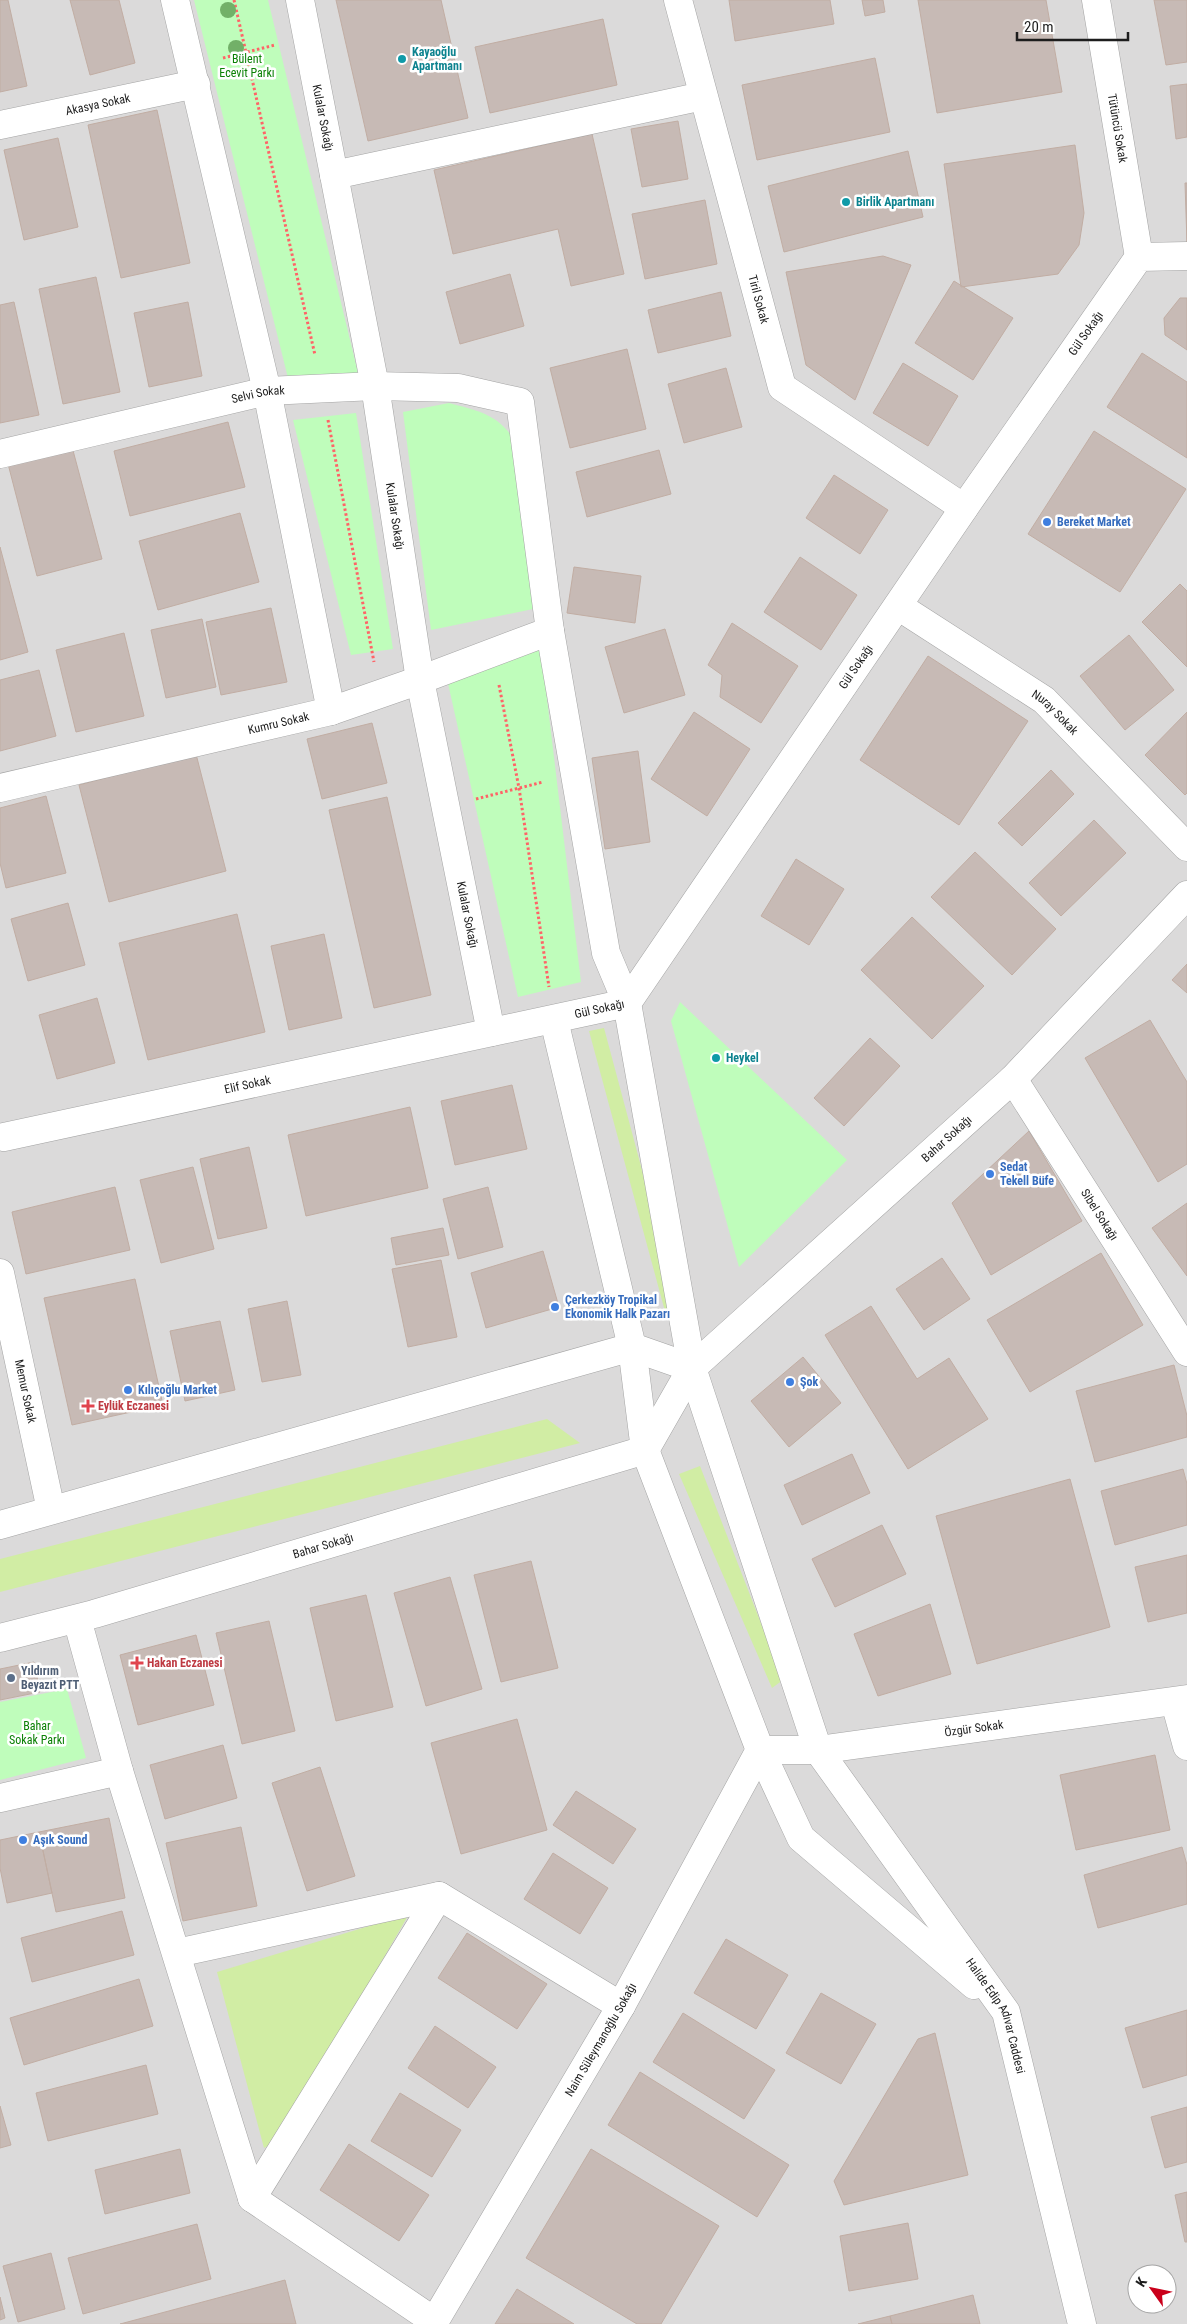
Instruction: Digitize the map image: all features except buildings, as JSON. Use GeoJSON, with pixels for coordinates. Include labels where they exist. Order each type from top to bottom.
{"type":"FeatureCollection","features":[{"type":"Feature","properties":{"kind":"street"},"geometry":{"type":"LineString","coordinates":[[175,0],[268,391],[331,711]]}},
{"type":"Feature","properties":{"kind":"street","name":"Kulalar Sokağı"},"geometry":{"type":"LineString","coordinates":[[300,0],[374,386],[420,680],[491,1032]]}},
{"type":"Feature","properties":{"kind":"street","name":"Tiril Sokak"},"geometry":{"type":"LineString","coordinates":[[678,0],[782,387],[964,508]]}},
{"type":"Feature","properties":{"kind":"street","name":"Tütüncü Sokak"},"geometry":{"type":"LineString","coordinates":[[1096,0],[1139,257]]}},
{"type":"Feature","properties":{"kind":"street","name":"Akasya Sokak"},"geometry":{"type":"LineString","coordinates":[[0,125],[194,75]]}},
{"type":"Feature","properties":{"kind":"street"},"geometry":{"type":"LineString","coordinates":[[334,175],[703,96]]}},
{"type":"Feature","properties":{"kind":"street"},"geometry":{"type":"LineString","coordinates":[[1139,257],[1187,256]]}},
{"type":"Feature","properties":{"kind":"street","name":"Gül Sokağı"},"geometry":{"type":"LineString","coordinates":[[491,1032],[627,1003],[964,508],[1139,257]]}},
{"type":"Feature","properties":{"kind":"street","name":"Selvi Sokak"},"geometry":{"type":"LineString","coordinates":[[0,454],[268,391],[374,386],[458,388],[520,402]]}},
{"type":"Feature","properties":{"kind":"street","name":"Halide Edip Adıvar Caddesi"},"geometry":{"type":"LineString","coordinates":[[520,402],[550,631],[606,952],[627,1003],[692,1368],[818,1750],[1006,2012],[1082,2324]]}},
{"type":"Feature","properties":{"kind":"street","name":"Nuray Sokak"},"geometry":{"type":"LineString","coordinates":[[898,606],[1044,700],[1187,847]]}},
{"type":"Feature","properties":{"kind":"street","name":"Kumru Sokak"},"geometry":{"type":"LineString","coordinates":[[0,788],[331,711],[550,631]]}},
{"type":"Feature","properties":{"kind":"street","name":"Bahar Sokağı"},"geometry":{"type":"LineString","coordinates":[[0,1638],[76,1619],[645,1450],[692,1368],[1013,1079],[1187,895]]}},
{"type":"Feature","properties":{"kind":"street"},"geometry":{"type":"LineString","coordinates":[[554,1020],[632,1347],[645,1450],[760,1750],[801,1838],[1006,2012]]}},
{"type":"Feature","properties":{"kind":"street","name":"Elif Sokak"},"geometry":{"type":"LineString","coordinates":[[1,1131],[491,1032]]}},
{"type":"Feature","properties":{"kind":"street","name":"Sibel Sokağı"},"geometry":{"type":"LineString","coordinates":[[1013,1079],[1187,1352]]}},
{"type":"Feature","properties":{"kind":"street","name":"Memur Sokak"},"geometry":{"type":"LineString","coordinates":[[0,1273],[51,1510]]}},
{"type":"Feature","properties":{"kind":"street"},"geometry":{"type":"LineString","coordinates":[[0,1524],[632,1347],[692,1368]]}},
{"type":"Feature","properties":{"kind":"street"},"geometry":{"type":"LineString","coordinates":[[76,1619],[119,1771],[252,2198],[434,2322]]}},
{"type":"Feature","properties":{"kind":"street"},"geometry":{"type":"LineString","coordinates":[[1181,1701],[1187,1746]]}},
{"type":"Feature","properties":{"kind":"street","name":"Özgür Sokak"},"geometry":{"type":"LineString","coordinates":[[760,1750],[818,1750],[1181,1701]]}},
{"type":"Feature","properties":{"kind":"street","name":"Naim Süleymanoğlu Sokağı"},"geometry":{"type":"LineString","coordinates":[[434,2322],[621,2006],[760,1750]]}},
{"type":"Feature","properties":{"kind":"street"},"geometry":{"type":"LineString","coordinates":[[0,1798],[119,1771]]}},
{"type":"Feature","properties":{"kind":"street"},"geometry":{"type":"LineString","coordinates":[[177,1953],[439,1896],[621,2006]]}},
{"type":"Feature","properties":{"kind":"street"},"geometry":{"type":"LineString","coordinates":[[252,2198],[439,1896]]}},
{"type":"Feature","properties":{"kind":"path"},"geometry":{"type":"LineString","coordinates":[[234,0],[322,388],[380,694]]}},
{"type":"Feature","properties":{"kind":"path"},"geometry":{"type":"LineString","coordinates":[[194,75],[246,52],[308,37]]}},
{"type":"Feature","properties":{"kind":"path"},"geometry":{"type":"LineString","coordinates":[[493,652],[519,788],[554,1020]]}},
{"type":"Feature","properties":{"kind":"path"},"geometry":{"type":"LineString","coordinates":[[446,807],[575,774]]}},
{"type":"Feature","properties":{"kind":"shaded area"},"geometry":{"type":"Polygon","coordinates":[[[0,0],[1187,0],[1187,2324],[0,2324],[0,0]]]}},
{"type":"Feature","properties":{"kind":"green space","name":"Bülent Ecevit Parkı"},"geometry":{"type":"Polygon","coordinates":[[[194,0],[268,0],[358,373],[288,378],[194,0]]]}},
{"type":"Feature","properties":{"kind":"green space"},"geometry":{"type":"Polygon","coordinates":[[[449,403],[475,410],[491,417],[511,435],[533,609],[431,630],[403,412],[449,403]]]}},
{"type":"Feature","properties":{"kind":"green space"},"geometry":{"type":"Polygon","coordinates":[[[356,413],[393,649],[351,655],[293,420],[356,413]]]}},
{"type":"Feature","properties":{"kind":"green space"},"geometry":{"type":"Polygon","coordinates":[[[541,649],[581,982],[518,997],[445,670],[541,649]]]}},
{"type":"Feature","properties":{"kind":"green space"},"geometry":{"type":"Polygon","coordinates":[[[680,1002],[847,1160],[739,1267],[671,1021],[680,1002]]]}},
{"type":"Feature","properties":{"kind":"green space"},"geometry":{"type":"Polygon","coordinates":[[[604,1028],[680,1312],[666,1315],[589,1031],[604,1028]]]}},
{"type":"Feature","properties":{"kind":"green space"},"geometry":{"type":"Polygon","coordinates":[[[547,1419],[580,1443],[0,1592],[0,1559],[547,1419]]]}},
{"type":"Feature","properties":{"kind":"green space"},"geometry":{"type":"Polygon","coordinates":[[[700,1466],[783,1680],[772,1688],[679,1474],[700,1466]]]}},
{"type":"Feature","properties":{"kind":"green space","name":"Bahar Sokak Parkı"},"geometry":{"type":"Polygon","coordinates":[[[67,1689],[86,1758],[0,1780],[0,1702],[67,1689]]]}},
{"type":"Feature","properties":{"kind":"green space"},"geometry":{"type":"Polygon","coordinates":[[[409,1914],[278,2141],[264,2148],[217,1972],[409,1914]]]}},
{"type":"Feature","properties":{"kind":"place","name":"Kayaoğlu Apartmanı"},"geometry":{"type":"Point","coordinates":[402,59]}},
{"type":"Feature","properties":{"kind":"place","name":"Birlik Apartmanı"},"geometry":{"type":"Point","coordinates":[846,202]}},
{"type":"Feature","properties":{"kind":"place","name":"Bereket Market"},"geometry":{"type":"Point","coordinates":[1047,522]}},
{"type":"Feature","properties":{"kind":"place","name":"Heykel"},"geometry":{"type":"Point","coordinates":[716,1058]}},
{"type":"Feature","properties":{"kind":"place","name":"Sedat Tekell Büfe"},"geometry":{"type":"Point","coordinates":[990,1174]}},
{"type":"Feature","properties":{"kind":"place","name":"Çerkezköy Tropikal Ekonomik Halk Pazarı"},"geometry":{"type":"Point","coordinates":[555,1307]}},
{"type":"Feature","properties":{"kind":"place","name":"Şok"},"geometry":{"type":"Point","coordinates":[790,1382]}},
{"type":"Feature","properties":{"kind":"place","name":"Kılıçoğlu Market"},"geometry":{"type":"Point","coordinates":[128,1390]}},
{"type":"Feature","properties":{"kind":"place","name":"Eylük Eczanesi"},"geometry":{"type":"Point","coordinates":[88,1406]}},
{"type":"Feature","properties":{"kind":"place","name":"Hakan Eczanesi"},"geometry":{"type":"Point","coordinates":[137,1663]}},
{"type":"Feature","properties":{"kind":"place","name":"Yıldırım Beyazıt PTT"},"geometry":{"type":"Point","coordinates":[11,1678]}},
{"type":"Feature","properties":{"kind":"place","name":"Aşık Sound"},"geometry":{"type":"Point","coordinates":[23,1840]}}]}
